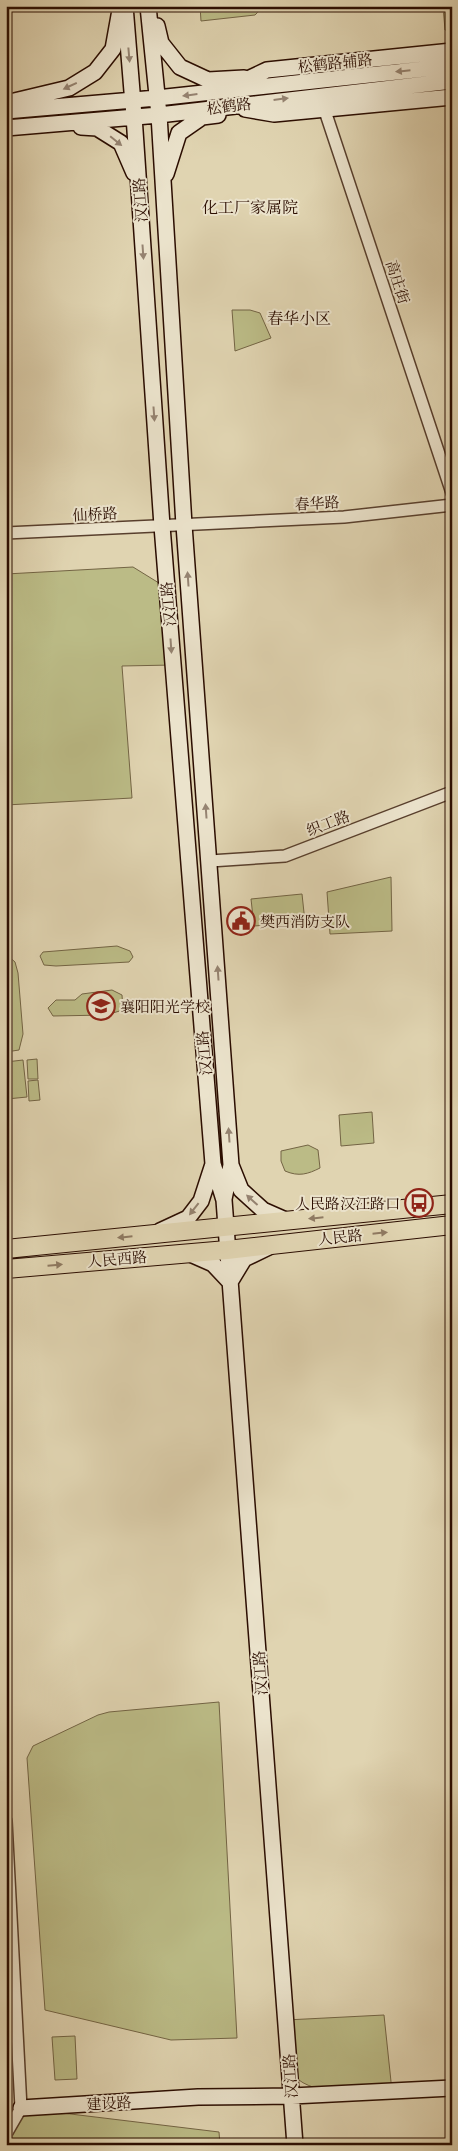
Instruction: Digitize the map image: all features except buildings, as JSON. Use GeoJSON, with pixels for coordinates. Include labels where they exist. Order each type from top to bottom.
{"type":"FeatureCollection","features":[{"type":"Feature","properties":{"kind":"main road"},"geometry":{"type":"LineString","coordinates":[[6,103],[69,88],[96,72],[113,49],[120,6]]}},
{"type":"Feature","properties":{"kind":"main road","name":"汉江路"},"geometry":{"type":"LineString","coordinates":[[125,6],[162,526],[213,1164],[224,1200],[295,2145]]}},
{"type":"Feature","properties":{"kind":"main road"},"geometry":{"type":"LineString","coordinates":[[150,6],[161,44],[180,67],[208,80],[250,78]]}},
{"type":"Feature","properties":{"kind":"main road","name":"汉江路"},"geometry":{"type":"LineString","coordinates":[[150,6],[156,98],[159,114],[184,525],[231,1165],[224,1200]]}},
{"type":"Feature","properties":{"kind":"main road","name":"松鹤路辅路"},"geometry":{"type":"LineString","coordinates":[[222,91],[267,70],[379,66],[452,52]]}},
{"type":"Feature","properties":{"kind":"main road","name":"松鹤路"},"geometry":{"type":"LineString","coordinates":[[6,111],[222,91],[320,95],[379,66],[452,66]]}},
{"type":"Feature","properties":{"kind":"main road","name":"松鹤路"},"geometry":{"type":"LineString","coordinates":[[6,128],[159,114],[452,81]]}},
{"type":"Feature","properties":{"kind":"main road"},"geometry":{"type":"LineString","coordinates":[[224,106],[274,114],[320,95],[452,97]]}},
{"type":"Feature","properties":{"kind":"main road"},"geometry":{"type":"LineString","coordinates":[[163,183],[179,133],[202,117],[253,110]]}},
{"type":"Feature","properties":{"kind":"main road"},"geometry":{"type":"LineString","coordinates":[[37,125],[97,128],[121,143],[139,185]]}},
{"type":"Feature","properties":{"kind":"main road"},"geometry":{"type":"LineString","coordinates":[[154,1234],[188,1218],[201,1201],[213,1164]]}},
{"type":"Feature","properties":{"kind":"main road"},"geometry":{"type":"LineString","coordinates":[[231,1165],[241,1190],[262,1210],[288,1221]]}},
{"type":"Feature","properties":{"kind":"main road","name":"人民路"},"geometry":{"type":"LineString","coordinates":[[226,1228],[452,1204]]}},
{"type":"Feature","properties":{"kind":"main road","name":"人民路"},"geometry":{"type":"LineString","coordinates":[[227,1250],[452,1225]]}},
{"type":"Feature","properties":{"kind":"main road","name":"人民西路"},"geometry":{"type":"LineString","coordinates":[[6,1249],[226,1228]]}},
{"type":"Feature","properties":{"kind":"main road"},"geometry":{"type":"LineString","coordinates":[[188,1253],[214,1264],[230,1282],[244,1259],[275,1244]]}},
{"type":"Feature","properties":{"kind":"main road","name":"人民西路"},"geometry":{"type":"LineString","coordinates":[[6,1269],[227,1250]]}},
{"type":"Feature","properties":{"kind":"main road"},"geometry":{"type":"LineString","coordinates":[[292,2096],[452,2088]]}},
{"type":"Feature","properties":{"kind":"main road","name":"建设路"},"geometry":{"type":"LineString","coordinates":[[20,2108],[198,2097],[292,2096]]}},
{"type":"Feature","properties":{"kind":"street","name":"高庄街"},"geometry":{"type":"LineString","coordinates":[[320,95],[452,493]]}},
{"type":"Feature","properties":{"kind":"street","name":"春华路"},"geometry":{"type":"LineString","coordinates":[[184,525],[344,517],[452,505]]}},
{"type":"Feature","properties":{"kind":"street","name":"仙桥路"},"geometry":{"type":"LineString","coordinates":[[6,532],[184,525]]}},
{"type":"Feature","properties":{"kind":"street","name":"织工路"},"geometry":{"type":"LineString","coordinates":[[210,861],[285,856],[452,792]]}},
{"type":"Feature","properties":{"kind":"street"},"geometry":{"type":"LineString","coordinates":[[6,1820],[20,2108],[6,2134]]}},
{"type":"Feature","properties":{"kind":"green space"},"geometry":{"type":"Polygon","coordinates":[[[200,6],[263,7],[255,15],[201,21],[200,6]]]}},
{"type":"Feature","properties":{"kind":"green space"},"geometry":{"type":"Polygon","coordinates":[[[443,6],[452,6],[452,30],[445,30],[443,6]]]}},
{"type":"Feature","properties":{"kind":"green space"},"geometry":{"type":"Polygon","coordinates":[[[232,310],[250,310],[260,313],[271,338],[235,351],[232,310]]]}},
{"type":"Feature","properties":{"kind":"green space"},"geometry":{"type":"Polygon","coordinates":[[[133,567],[167,588],[173,665],[122,666],[132,798],[6,805],[6,574],[133,567]]]}},
{"type":"Feature","properties":{"kind":"green space"},"geometry":{"type":"Polygon","coordinates":[[[391,877],[392,931],[330,934],[327,892],[391,877]]]}},
{"type":"Feature","properties":{"kind":"green space"},"geometry":{"type":"Polygon","coordinates":[[[302,894],[305,922],[254,926],[251,899],[302,894]]]}},
{"type":"Feature","properties":{"kind":"green space"},"geometry":{"type":"Polygon","coordinates":[[[117,946],[130,951],[133,957],[129,962],[56,966],[44,965],[40,956],[43,952],[117,946]]]}},
{"type":"Feature","properties":{"kind":"green space"},"geometry":{"type":"Polygon","coordinates":[[[6,954],[15,962],[18,973],[23,1034],[19,1050],[6,1052],[6,954]]]}},
{"type":"Feature","properties":{"kind":"green space"},"geometry":{"type":"Polygon","coordinates":[[[112,990],[122,995],[123,1010],[106,1015],[53,1016],[48,1008],[56,1000],[75,1000],[82,994],[112,990]]]}},
{"type":"Feature","properties":{"kind":"green space"},"geometry":{"type":"Polygon","coordinates":[[[37,1059],[38,1079],[28,1079],[27,1060],[37,1059]]]}},
{"type":"Feature","properties":{"kind":"green space"},"geometry":{"type":"Polygon","coordinates":[[[23,1060],[27,1097],[7,1099],[6,1062],[23,1060]]]}},
{"type":"Feature","properties":{"kind":"green space"},"geometry":{"type":"Polygon","coordinates":[[[38,1080],[40,1100],[29,1101],[28,1081],[38,1080]]]}},
{"type":"Feature","properties":{"kind":"green space"},"geometry":{"type":"Polygon","coordinates":[[[372,1112],[374,1143],[341,1146],[339,1115],[372,1112]]]}},
{"type":"Feature","properties":{"kind":"green space"},"geometry":{"type":"Polygon","coordinates":[[[308,1145],[318,1150],[320,1168],[303,1174],[285,1171],[281,1161],[281,1151],[308,1145]]]}},
{"type":"Feature","properties":{"kind":"green space"},"geometry":{"type":"Polygon","coordinates":[[[219,1702],[237,2038],[171,2040],[45,2010],[27,1758],[33,1746],[98,1715],[109,1712],[219,1702]]]}},
{"type":"Feature","properties":{"kind":"green space"},"geometry":{"type":"Polygon","coordinates":[[[384,2015],[392,2091],[352,2092],[322,2089],[309,2086],[298,2079],[290,2070],[286,2020],[384,2015]]]}},
{"type":"Feature","properties":{"kind":"green space"},"geometry":{"type":"Polygon","coordinates":[[[75,2036],[77,2079],[55,2080],[52,2037],[75,2036]]]}},
{"type":"Feature","properties":{"kind":"green space"},"geometry":{"type":"Polygon","coordinates":[[[21,2108],[219,2132],[220,2145],[6,2145],[6,2134],[21,2108]]]}},
{"type":"Feature","properties":{"kind":"place","name":"樊西消防支队"},"geometry":{"type":"Point","coordinates":[241,921]}},
{"type":"Feature","properties":{"kind":"place","name":"襄阳阳光学校"},"geometry":{"type":"Point","coordinates":[101,1006]}},
{"type":"Feature","properties":{"kind":"place","name":"人民路汉江路口"},"geometry":{"type":"Point","coordinates":[419,1203]}},
{"type":"Feature","properties":{"kind":"district","name":"化工厂家属院"},"geometry":{"type":"Point","coordinates":[250,207]}},
{"type":"Feature","properties":{"kind":"district","name":"春华小区"},"geometry":{"type":"Point","coordinates":[299,318]}}]}
